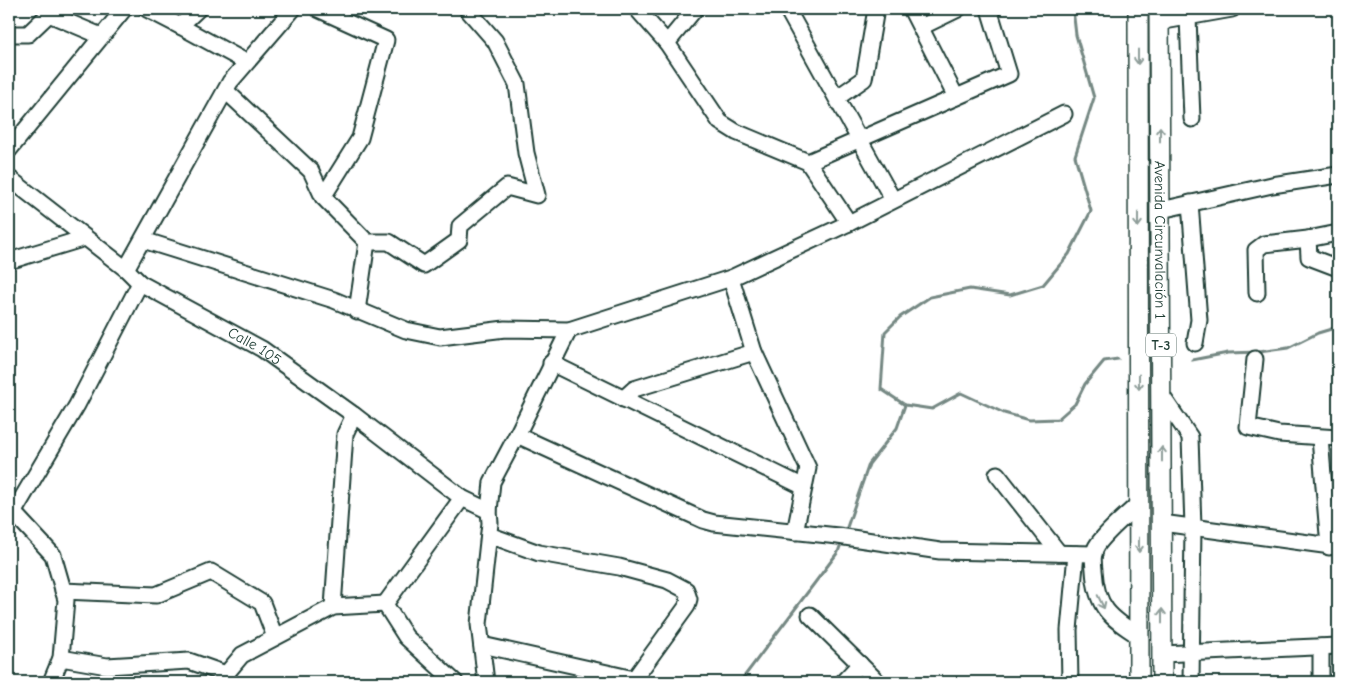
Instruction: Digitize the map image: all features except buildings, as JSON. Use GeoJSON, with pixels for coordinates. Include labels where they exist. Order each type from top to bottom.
{"type":"FeatureCollection","features":[{"type":"Feature","properties":{"kind":"main road","name":"Avenida Circunvalación 1"},"geometry":{"type":"LineString","coordinates":[[1138,9],[1139,682]]}},
{"type":"Feature","properties":{"kind":"main road","name":"Avenida Circunvalación 1"},"geometry":{"type":"LineString","coordinates":[[1159,15],[1162,682]]}},
{"type":"Feature","properties":{"kind":"street"},"geometry":{"type":"LineString","coordinates":[[9,150],[124,9]]}},
{"type":"Feature","properties":{"kind":"street"},"geometry":{"type":"LineString","coordinates":[[147,9],[246,62]]}},
{"type":"Feature","properties":{"kind":"street"},"geometry":{"type":"LineString","coordinates":[[180,26],[198,9]]}},
{"type":"Feature","properties":{"kind":"street"},"geometry":{"type":"LineString","coordinates":[[126,269],[230,82],[293,9]]}},
{"type":"Feature","properties":{"kind":"street"},"geometry":{"type":"LineString","coordinates":[[318,9],[386,40],[360,138],[323,197]]}},
{"type":"Feature","properties":{"kind":"street"},"geometry":{"type":"LineString","coordinates":[[226,91],[312,170],[323,197],[367,242],[389,242],[424,265],[459,240],[460,226],[507,187],[536,195],[526,153],[517,84],[494,41],[468,9]]}},
{"type":"Feature","properties":{"kind":"street"},"geometry":{"type":"LineString","coordinates":[[637,9],[667,43],[720,122],[727,128],[808,162],[849,223]]}},
{"type":"Feature","properties":{"kind":"street"},"geometry":{"type":"LineString","coordinates":[[667,43],[695,9]]}},
{"type":"Feature","properties":{"kind":"street"},"geometry":{"type":"LineString","coordinates":[[787,9],[838,97],[893,200]]}},
{"type":"Feature","properties":{"kind":"street"},"geometry":{"type":"LineString","coordinates":[[838,97],[864,79],[876,9]]}},
{"type":"Feature","properties":{"kind":"street"},"geometry":{"type":"LineString","coordinates":[[911,9],[956,97]]}},
{"type":"Feature","properties":{"kind":"street"},"geometry":{"type":"LineString","coordinates":[[921,27],[958,9]]}},
{"type":"Feature","properties":{"kind":"street"},"geometry":{"type":"LineString","coordinates":[[808,162],[1010,74],[989,9]]}},
{"type":"Feature","properties":{"kind":"street"},"geometry":{"type":"LineString","coordinates":[[1159,15],[1188,17],[1232,9]]}},
{"type":"Feature","properties":{"kind":"street"},"geometry":{"type":"LineString","coordinates":[[9,34],[28,34],[52,11],[101,36]]}},
{"type":"Feature","properties":{"kind":"street"},"geometry":{"type":"LineString","coordinates":[[1188,17],[1192,119]]}},
{"type":"Feature","properties":{"kind":"street"},"geometry":{"type":"LineString","coordinates":[[143,240],[334,300],[406,330],[440,336],[505,329],[568,330],[731,278],[849,223],[1064,114]]}},
{"type":"Feature","properties":{"kind":"street"},"geometry":{"type":"LineString","coordinates":[[1160,210],[1272,186],[1338,175]]}},
{"type":"Feature","properties":{"kind":"street","name":"Calle 105"},"geometry":{"type":"LineString","coordinates":[[9,178],[126,269],[140,283],[262,349],[354,414],[462,498],[489,523],[539,553],[619,567],[667,580],[684,588],[688,596],[687,606],[633,681]]}},
{"type":"Feature","properties":{"kind":"street"},"geometry":{"type":"LineString","coordinates":[[1190,203],[1199,320],[1195,343]]}},
{"type":"Feature","properties":{"kind":"street"},"geometry":{"type":"LineString","coordinates":[[1257,293],[1256,250],[1264,244],[1308,239],[1338,233]]}},
{"type":"Feature","properties":{"kind":"street"},"geometry":{"type":"LineString","coordinates":[[9,261],[85,238]]}},
{"type":"Feature","properties":{"kind":"street"},"geometry":{"type":"LineString","coordinates":[[1308,239],[1309,257],[1338,268]]}},
{"type":"Feature","properties":{"kind":"street"},"geometry":{"type":"LineString","coordinates":[[357,311],[367,242]]}},
{"type":"Feature","properties":{"kind":"street"},"geometry":{"type":"LineString","coordinates":[[731,278],[754,352],[808,468],[795,532]]}},
{"type":"Feature","properties":{"kind":"street"},"geometry":{"type":"LineString","coordinates":[[51,682],[61,658],[66,600],[64,591],[53,554],[11,517],[77,405],[140,283]]}},
{"type":"Feature","properties":{"kind":"street"},"geometry":{"type":"LineString","coordinates":[[486,682],[479,624],[492,482],[568,330]]}},
{"type":"Feature","properties":{"kind":"street"},"geometry":{"type":"LineString","coordinates":[[623,399],[634,390],[754,352]]}},
{"type":"Feature","properties":{"kind":"street"},"geometry":{"type":"LineString","coordinates":[[1255,359],[1248,427],[1320,438],[1338,438]]}},
{"type":"Feature","properties":{"kind":"street"},"geometry":{"type":"LineString","coordinates":[[551,364],[804,487]]}},
{"type":"Feature","properties":{"kind":"street"},"geometry":{"type":"LineString","coordinates":[[1162,396],[1190,437],[1193,527],[1191,682]]}},
{"type":"Feature","properties":{"kind":"street"},"geometry":{"type":"LineString","coordinates":[[333,607],[345,434],[354,414]]}},
{"type":"Feature","properties":{"kind":"street"},"geometry":{"type":"LineString","coordinates":[[517,435],[702,520],[940,550],[1094,554]]}},
{"type":"Feature","properties":{"kind":"street"},"geometry":{"type":"LineString","coordinates":[[1162,523],[1334,547],[1320,438]]}},
{"type":"Feature","properties":{"kind":"street"},"geometry":{"type":"LineString","coordinates":[[997,474],[1059,553]]}},
{"type":"Feature","properties":{"kind":"street"},"geometry":{"type":"LineString","coordinates":[[385,604],[462,498]]}},
{"type":"Feature","properties":{"kind":"street"},"geometry":{"type":"LineString","coordinates":[[1139,503],[1098,543],[1094,554],[1096,592],[1101,605],[1117,623],[1139,636]]}},
{"type":"Feature","properties":{"kind":"street"},"geometry":{"type":"LineString","coordinates":[[1070,682],[1069,630],[1076,554]]}},
{"type":"Feature","properties":{"kind":"street"},"geometry":{"type":"LineString","coordinates":[[64,591],[156,595],[211,572],[262,603],[275,638]]}},
{"type":"Feature","properties":{"kind":"street"},"geometry":{"type":"LineString","coordinates":[[61,658],[107,666],[189,661],[228,678],[242,655],[333,607],[385,604]]}},
{"type":"Feature","properties":{"kind":"street"},"geometry":{"type":"LineString","coordinates":[[385,604],[406,637],[455,682]]}},
{"type":"Feature","properties":{"kind":"street"},"geometry":{"type":"LineString","coordinates":[[810,615],[878,682]]}},
{"type":"Feature","properties":{"kind":"street"},"geometry":{"type":"LineString","coordinates":[[482,645],[633,681]]}},
{"type":"Feature","properties":{"kind":"street"},"geometry":{"type":"LineString","coordinates":[[1162,654],[1338,646]]}},
{"type":"Feature","properties":{"kind":"street"},"geometry":{"type":"LineString","coordinates":[[1321,647],[1321,682]]}},
{"type":"Feature","properties":{"kind":"street"},"geometry":{"type":"LineString","coordinates":[[844,682],[860,664]]}},
{"type":"Feature","properties":{"kind":"waterway"},"geometry":{"type":"LineString","coordinates":[[845,533],[869,464],[897,428],[905,405],[881,389],[885,332],[900,317],[930,297],[970,289],[1010,295],[1043,285],[1069,254],[1091,211],[1075,156],[1094,98],[1076,35],[1073,9]]}},
{"type":"Feature","properties":{"kind":"waterway"},"geometry":{"type":"LineString","coordinates":[[1192,360],[1228,353],[1259,352],[1288,348],[1318,333],[1338,327]]}},
{"type":"Feature","properties":{"kind":"waterway"},"geometry":{"type":"LineString","coordinates":[[905,405],[932,409],[961,393],[1004,413],[1029,420],[1058,419],[1075,404],[1085,384],[1104,361],[1118,359]]}},
{"type":"Feature","properties":{"kind":"waterway"},"geometry":{"type":"LineString","coordinates":[[740,682],[838,552],[842,541]]}}]}
